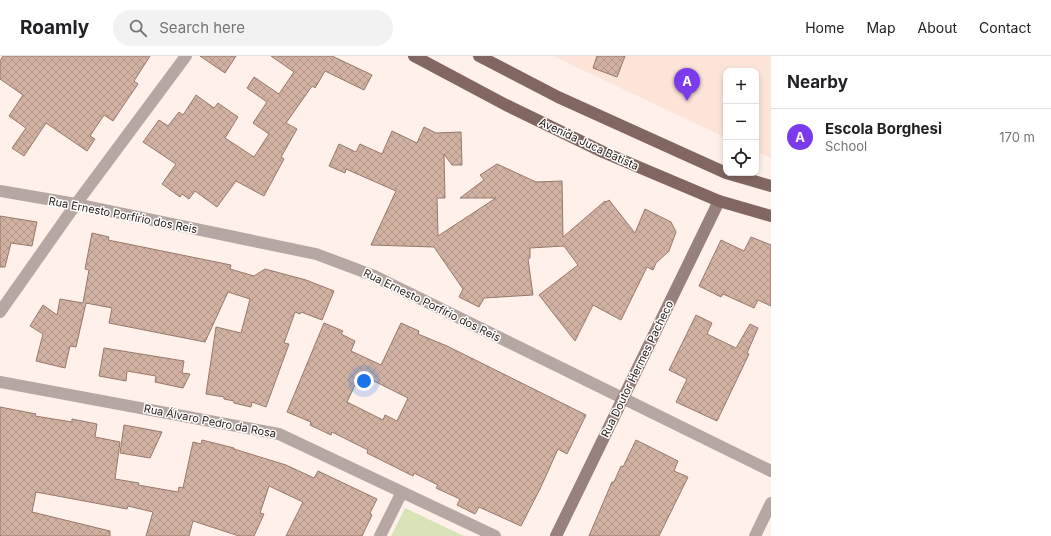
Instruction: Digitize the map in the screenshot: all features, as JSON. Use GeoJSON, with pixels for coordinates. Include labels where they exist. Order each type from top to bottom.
{"type":"FeatureCollection","features":[{"type":"Feature","properties":{"kind":"main road","name":"Avenida Juca Batista"},"geometry":{"type":"LineString","coordinates":[[414,56],[506,105],[596,149],[719,201],[771,216]]}},
{"type":"Feature","properties":{"kind":"main road"},"geometry":{"type":"LineString","coordinates":[[479,56],[558,97],[723,172]]}},
{"type":"Feature","properties":{"kind":"main road"},"geometry":{"type":"LineString","coordinates":[[736,176],[771,186]]}},
{"type":"Feature","properties":{"kind":"street"},"geometry":{"type":"LineString","coordinates":[[0,312],[76,204],[186,56]]}},
{"type":"Feature","properties":{"kind":"street","name":"Rua Ernesto Porfírio dos Reis"},"geometry":{"type":"LineString","coordinates":[[0,191],[76,204],[316,254],[372,275],[622,400],[771,471]]}},
{"type":"Feature","properties":{"kind":"street","name":"Rua Doutor Hermes Pacheco"},"geometry":{"type":"LineString","coordinates":[[556,536],[719,201]]}},
{"type":"Feature","properties":{"kind":"street","name":"Rua Álvaro Pedro da Rosa"},"geometry":{"type":"LineString","coordinates":[[0,382],[279,434],[495,536]]}},
{"type":"Feature","properties":{"kind":"street"},"geometry":{"type":"LineString","coordinates":[[380,536],[402,492]]}},
{"type":"Feature","properties":{"kind":"street"},"geometry":{"type":"LineString","coordinates":[[755,536],[771,503]]}},
{"type":"Feature","properties":{"kind":"shaded area"},"geometry":{"type":"Polygon","coordinates":[[[553,56],[771,56],[771,158],[759,153],[759,68],[723,68],[723,137],[553,56]]]}},
{"type":"Feature","properties":{"kind":"green space"},"geometry":{"type":"Polygon","coordinates":[[[405,508],[464,536],[391,536],[405,508]]]}},
{"type":"Feature","properties":{"kind":"building"},"geometry":{"type":"Polygon","coordinates":[[[3,56],[150,56],[134,81],[138,84],[113,121],[104,115],[90,136],[95,139],[87,151],[46,123],[24,156],[12,148],[26,128],[9,116],[23,95],[0,79],[0,61],[3,56]]]}},
{"type":"Feature","properties":{"kind":"building"},"geometry":{"type":"Polygon","coordinates":[[[200,56],[236,56],[225,73],[200,56]]]}},
{"type":"Feature","properties":{"kind":"building"},"geometry":{"type":"Polygon","coordinates":[[[271,56],[332,56],[372,75],[364,90],[325,71],[315,88],[312,86],[286,123],[297,129],[281,157],[284,159],[264,196],[236,181],[217,207],[195,191],[189,199],[182,194],[180,197],[162,184],[176,164],[143,142],[159,120],[168,126],[179,112],[183,115],[196,95],[214,108],[218,103],[238,117],[225,138],[254,157],[269,134],[253,123],[267,102],[247,88],[254,77],[279,94],[294,72],[271,56]]]}},
{"type":"Feature","properties":{"kind":"building"},"geometry":{"type":"Polygon","coordinates":[[[597,56],[625,56],[617,77],[593,68],[597,56]]]}},
{"type":"Feature","properties":{"kind":"building"},"geometry":{"type":"Polygon","coordinates":[[[424,127],[436,133],[461,132],[462,165],[452,165],[444,154],[445,198],[437,198],[438,236],[496,198],[460,198],[484,180],[480,175],[497,164],[536,182],[562,181],[563,237],[605,201],[606,202],[609,200],[635,233],[645,209],[671,222],[676,232],[669,251],[656,263],[653,270],[647,267],[621,320],[593,305],[575,341],[539,295],[578,265],[564,246],[530,248],[530,258],[528,259],[533,295],[484,298],[479,307],[459,297],[463,289],[434,247],[371,245],[396,191],[346,169],[345,173],[329,166],[339,144],[356,152],[360,144],[382,154],[392,131],[417,143],[424,127]]]}},
{"type":"Feature","properties":{"kind":"building"},"geometry":{"type":"Polygon","coordinates":[[[0,216],[37,222],[32,246],[11,243],[5,267],[0,267],[0,216]]]}},
{"type":"Feature","properties":{"kind":"building"},"geometry":{"type":"Polygon","coordinates":[[[92,233],[109,237],[108,240],[231,265],[230,269],[254,276],[265,269],[306,280],[334,291],[322,320],[301,312],[300,314],[295,312],[284,343],[289,344],[266,407],[252,402],[251,407],[234,403],[234,401],[224,399],[224,397],[206,394],[216,327],[241,333],[250,299],[228,292],[205,342],[109,323],[112,308],[86,303],[76,347],[70,346],[65,368],[36,361],[43,334],[30,326],[43,305],[57,315],[60,299],[83,303],[89,270],[85,269],[92,233]]]}},
{"type":"Feature","properties":{"kind":"building"},"geometry":{"type":"Polygon","coordinates":[[[751,237],[771,245],[771,306],[758,300],[754,308],[723,294],[721,297],[699,286],[721,240],[744,251],[751,237]]]}},
{"type":"Feature","properties":{"kind":"building"},"geometry":{"type":"Polygon","coordinates":[[[696,315],[712,323],[707,334],[736,348],[750,324],[758,328],[747,353],[749,354],[717,421],[676,402],[687,379],[669,370],[696,315]]]}},
{"type":"Feature","properties":{"kind":"building"},"geometry":{"type":"Polygon","coordinates":[[[324,323],[343,331],[341,334],[355,341],[351,351],[381,365],[401,323],[419,331],[418,334],[447,346],[586,415],[567,454],[558,449],[521,526],[479,507],[475,514],[457,505],[460,499],[436,488],[438,485],[414,473],[413,476],[367,453],[368,450],[332,432],[331,435],[310,425],[311,422],[287,412],[324,323]],[[360,374],[347,402],[383,420],[385,415],[397,421],[408,398],[360,374]]]}},
{"type":"Feature","properties":{"kind":"building"},"geometry":{"type":"Polygon","coordinates":[[[104,348],[184,361],[182,373],[190,374],[183,388],[155,382],[156,376],[127,371],[126,381],[99,376],[104,348]]]}},
{"type":"Feature","properties":{"kind":"building"},"geometry":{"type":"Polygon","coordinates":[[[0,407],[36,414],[35,416],[72,422],[72,419],[97,424],[95,437],[120,442],[115,479],[139,483],[138,485],[178,492],[179,487],[183,488],[193,442],[201,444],[202,440],[234,448],[286,465],[314,478],[318,471],[377,499],[370,513],[372,515],[362,536],[286,536],[303,502],[269,486],[260,513],[264,514],[254,536],[239,536],[193,521],[189,536],[146,536],[153,512],[128,506],[127,509],[36,492],[32,512],[110,531],[110,536],[0,536],[0,407]]]}},
{"type":"Feature","properties":{"kind":"building"},"geometry":{"type":"Polygon","coordinates":[[[124,425],[162,432],[150,458],[120,453],[124,425]]]}},
{"type":"Feature","properties":{"kind":"building"},"geometry":{"type":"Polygon","coordinates":[[[636,440],[678,461],[674,471],[688,477],[659,536],[589,536],[612,482],[614,482],[621,466],[623,467],[636,440]]]}},
{"type":"Feature","properties":{"kind":"place","name":"Escola Borghesi"},"geometry":{"type":"Point","coordinates":[687,101]}}]}
